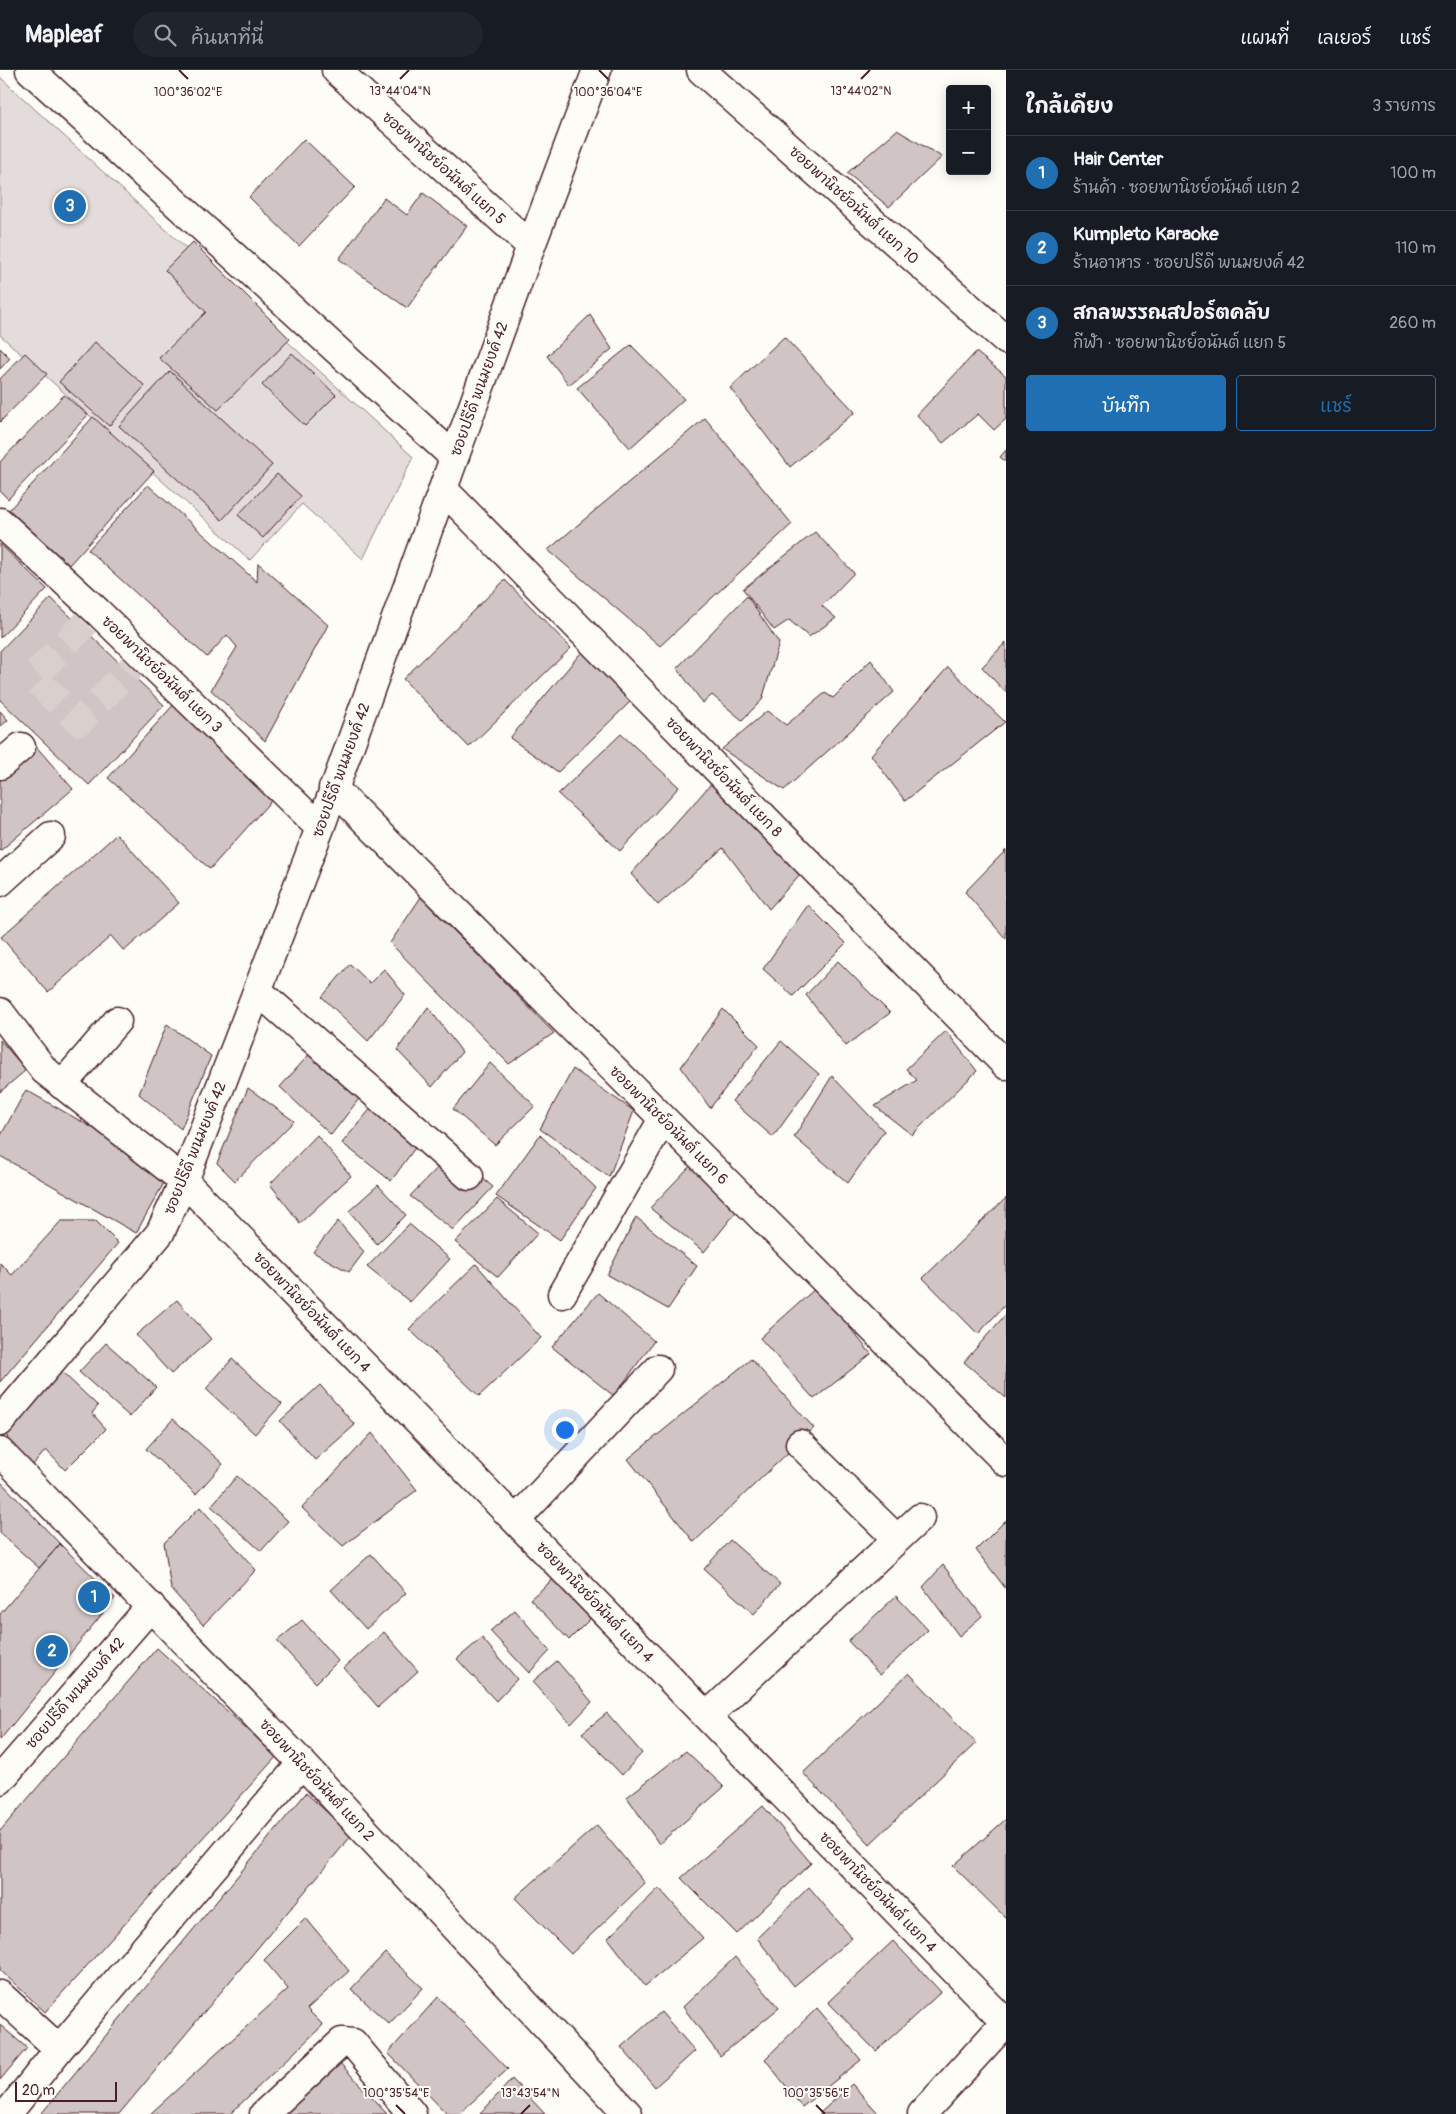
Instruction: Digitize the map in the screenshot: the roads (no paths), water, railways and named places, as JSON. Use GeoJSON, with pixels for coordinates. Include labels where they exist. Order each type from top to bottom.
{"type":"FeatureCollection","features":[{"type":"Feature","properties":{"kind":"street"},"geometry":{"type":"LineString","coordinates":[[30,70],[454,457]]}},
{"type":"Feature","properties":{"kind":"street","name":"ซอยพานิชย์อนันต์ แยก 5"},"geometry":{"type":"LineString","coordinates":[[336,70],[531,246]]}},
{"type":"Feature","properties":{"kind":"street","name":"ซอยปรีดี พนมยงค์ 42"},"geometry":{"type":"LineString","coordinates":[[0,1422],[160,1233],[184,1181],[320,828],[531,246],[597,70]]}},
{"type":"Feature","properties":{"kind":"street","name":"ซอยพานิชย์อนันต์ แยก 10"},"geometry":{"type":"LineString","coordinates":[[701,70],[1006,340]]}},
{"type":"Feature","properties":{"kind":"street","name":"ซอยพานิชย์อนันต์ แยก 8"},"geometry":{"type":"LineString","coordinates":[[443,489],[1006,1065]]}},
{"type":"Feature","properties":{"kind":"street","name":"ซอยพานิชย์อนันต์ แยก 3"},"geometry":{"type":"LineString","coordinates":[[0,522],[137,661],[320,828]]}},
{"type":"Feature","properties":{"kind":"street"},"geometry":{"type":"LineString","coordinates":[[0,765],[21,747]]}},
{"type":"Feature","properties":{"kind":"street","name":"ซอยพานิชย์อนันต์ แยก 6"},"geometry":{"type":"LineString","coordinates":[[333,788],[1006,1462]]}},
{"type":"Feature","properties":{"kind":"street"},"geometry":{"type":"LineString","coordinates":[[0,882],[51,836]]}},
{"type":"Feature","properties":{"kind":"street"},"geometry":{"type":"LineString","coordinates":[[258,991],[469,1176]]}},
{"type":"Feature","properties":{"kind":"street","name":"ซอยพานิชย์อนันต์ แยก 4"},"geometry":{"type":"LineString","coordinates":[[0,1012],[44,1070],[184,1181],[1006,2022]]}},
{"type":"Feature","properties":{"kind":"street"},"geometry":{"type":"LineString","coordinates":[[62,1084],[117,1021]]}},
{"type":"Feature","properties":{"kind":"street"},"geometry":{"type":"LineString","coordinates":[[562,1294],[663,1119]]}},
{"type":"Feature","properties":{"kind":"street"},"geometry":{"type":"LineString","coordinates":[[516,1520],[658,1369]]}},
{"type":"Feature","properties":{"kind":"street"},"geometry":{"type":"LineString","coordinates":[[800,1444],[897,1539]]}},
{"type":"Feature","properties":{"kind":"street","name":"ซอยพานิชย์อนันต์ แยก 2"},"geometry":{"type":"LineString","coordinates":[[0,1452],[302,1763],[628,2114]]}},
{"type":"Feature","properties":{"kind":"street"},"geometry":{"type":"LineString","coordinates":[[707,1716],[920,1518]]}},
{"type":"Feature","properties":{"kind":"street","name":"ซอยปรีดี พนมยงค์ 42"},"geometry":{"type":"LineString","coordinates":[[0,1780],[150,1606]]}},
{"type":"Feature","properties":{"kind":"street"},"geometry":{"type":"LineString","coordinates":[[8,2113],[59,2049],[302,1763]]}},
{"type":"Feature","properties":{"kind":"street"},"geometry":{"type":"LineString","coordinates":[[0,1995],[59,2049]]}},
{"type":"Feature","properties":{"kind":"street"},"geometry":{"type":"LineString","coordinates":[[922,2114],[1006,2022]]}},
{"type":"Feature","properties":{"kind":"street"},"geometry":{"type":"LineString","coordinates":[[264,2114],[342,2042],[347,2041],[353,2043],[412,2114]]}},
{"type":"Feature","properties":{"kind":"tunnel"},"geometry":{"type":"LineString","coordinates":[[86,623],[33,677],[79,722],[132,667]]}},
{"type":"Feature","properties":{"kind":"place","name":"สกลพรรณสปอร์ตคลับ"},"geometry":{"type":"Point","coordinates":[70,206]}},
{"type":"Feature","properties":{"kind":"place","name":"Hair Center"},"geometry":{"type":"Point","coordinates":[94,1597]}},
{"type":"Feature","properties":{"kind":"place","name":"Kumpleto Karaoke"},"geometry":{"type":"Point","coordinates":[52,1651]}}]}
